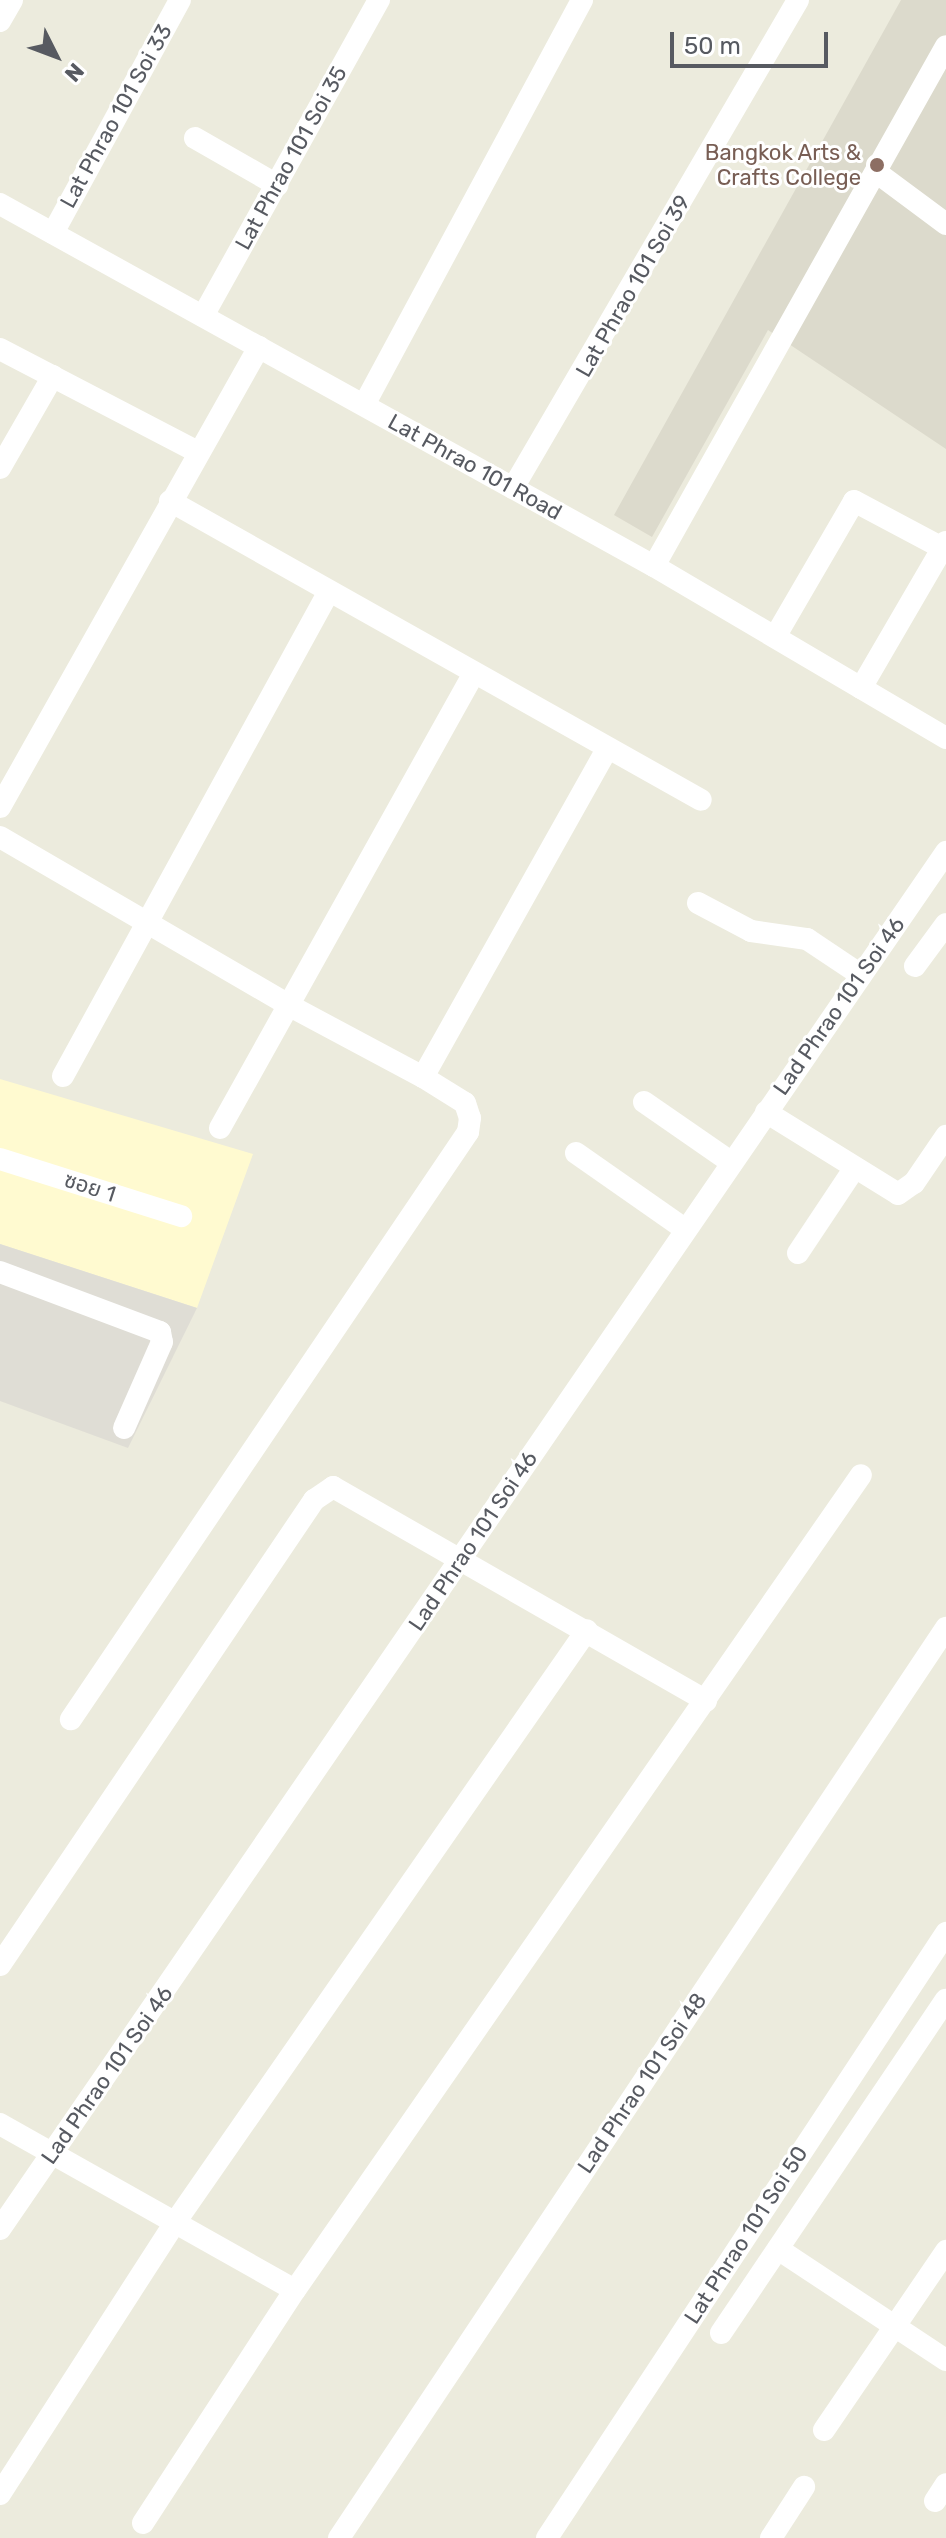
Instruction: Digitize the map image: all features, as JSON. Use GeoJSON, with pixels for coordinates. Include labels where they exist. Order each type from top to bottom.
{"type":"FeatureCollection","features":[{"type":"Feature","properties":{"kind":"street"},"geometry":{"type":"LineString","coordinates":[[0,21],[12,0]]}},
{"type":"Feature","properties":{"kind":"street","name":"Lat Phrao 101 Soi 33"},"geometry":{"type":"LineString","coordinates":[[53,233],[180,0]]}},
{"type":"Feature","properties":{"kind":"street","name":"Lat Phrao 101 Soi 35"},"geometry":{"type":"LineString","coordinates":[[203,316],[379,0]]}},
{"type":"Feature","properties":{"kind":"street"},"geometry":{"type":"LineString","coordinates":[[364,405],[582,0]]}},
{"type":"Feature","properties":{"kind":"street","name":"Lat Phrao 101 Soi 39"},"geometry":{"type":"LineString","coordinates":[[513,488],[798,0]]}},
{"type":"Feature","properties":{"kind":"street"},"geometry":{"type":"LineString","coordinates":[[654,566],[946,46]]}},
{"type":"Feature","properties":{"kind":"street"},"geometry":{"type":"LineString","coordinates":[[195,138],[277,185]]}},
{"type":"Feature","properties":{"kind":"street"},"geometry":{"type":"LineString","coordinates":[[876,172],[946,224]]}},
{"type":"Feature","properties":{"kind":"street","name":"Lat Phrao 101 Road"},"geometry":{"type":"LineString","coordinates":[[0,204],[654,566],[946,738]]}},
{"type":"Feature","properties":{"kind":"street"},"geometry":{"type":"LineString","coordinates":[[0,807],[259,347]]}},
{"type":"Feature","properties":{"kind":"street"},"geometry":{"type":"LineString","coordinates":[[0,349],[198,452]]}},
{"type":"Feature","properties":{"kind":"street"},"geometry":{"type":"LineString","coordinates":[[0,468],[53,376]]}},
{"type":"Feature","properties":{"kind":"street"},"geometry":{"type":"LineString","coordinates":[[170,501],[328,593],[701,800]]}},
{"type":"Feature","properties":{"kind":"street"},"geometry":{"type":"LineString","coordinates":[[775,637],[854,501],[945,547],[861,688]]}},
{"type":"Feature","properties":{"kind":"street"},"geometry":{"type":"LineString","coordinates":[[63,1076],[144,923],[328,593]]}},
{"type":"Feature","properties":{"kind":"street"},"geometry":{"type":"LineString","coordinates":[[220,1128],[292,1007],[474,673]]}},
{"type":"Feature","properties":{"kind":"street"},"geometry":{"type":"LineString","coordinates":[[423,1077],[608,748]]}},
{"type":"Feature","properties":{"kind":"street"},"geometry":{"type":"LineString","coordinates":[[0,837],[144,923],[465,1103],[468,1132],[71,1719]]}},
{"type":"Feature","properties":{"kind":"street","name":"Lad Phrao 101 Soi 46"},"geometry":{"type":"LineString","coordinates":[[0,2229],[766,1112],[943,864]]}},
{"type":"Feature","properties":{"kind":"street"},"geometry":{"type":"LineString","coordinates":[[698,903],[751,931],[807,939],[861,975]]}},
{"type":"Feature","properties":{"kind":"street"},"geometry":{"type":"LineString","coordinates":[[915,966],[944,932]]}},
{"type":"Feature","properties":{"kind":"street"},"geometry":{"type":"LineString","coordinates":[[644,1102],[732,1163]]}},
{"type":"Feature","properties":{"kind":"street"},"geometry":{"type":"LineString","coordinates":[[766,1112],[890,1192],[902,1193],[946,1136]]}},
{"type":"Feature","properties":{"kind":"street"},"geometry":{"type":"LineString","coordinates":[[576,1153],[686,1230]]}},
{"type":"Feature","properties":{"kind":"street","name":"ซอย 1"},"geometry":{"type":"LineString","coordinates":[[0,1159],[181,1216]]}},
{"type":"Feature","properties":{"kind":"street"},"geometry":{"type":"LineString","coordinates":[[798,1253],[854,1169]]}},
{"type":"Feature","properties":{"kind":"street"},"geometry":{"type":"LineString","coordinates":[[0,1272],[160,1332],[162,1342],[124,1428]]}},
{"type":"Feature","properties":{"kind":"street"},"geometry":{"type":"LineString","coordinates":[[143,2523],[295,2290],[861,1475]]}},
{"type":"Feature","properties":{"kind":"street"},"geometry":{"type":"LineString","coordinates":[[0,1965],[314,1500],[333,1487],[706,1701]]}},
{"type":"Feature","properties":{"kind":"street","name":"Lad Phrao 101 Soi 48"},"geometry":{"type":"LineString","coordinates":[[345,2536],[946,1628]]}},
{"type":"Feature","properties":{"kind":"street"},"geometry":{"type":"LineString","coordinates":[[0,2494],[174,2224],[587,1630]]}},
{"type":"Feature","properties":{"kind":"street","name":"Lat Phrao 101 Soi 50"},"geometry":{"type":"LineString","coordinates":[[547,2538],[946,1933]]}},
{"type":"Feature","properties":{"kind":"street"},"geometry":{"type":"LineString","coordinates":[[721,2333],[944,2006],[909,1988]]}},
{"type":"Feature","properties":{"kind":"street"},"geometry":{"type":"LineString","coordinates":[[0,2124],[295,2290]]}},
{"type":"Feature","properties":{"kind":"street"},"geometry":{"type":"LineString","coordinates":[[778,2249],[946,2360]]}},
{"type":"Feature","properties":{"kind":"street"},"geometry":{"type":"LineString","coordinates":[[824,2430],[946,2251]]}},
{"type":"Feature","properties":{"kind":"street"},"geometry":{"type":"LineString","coordinates":[[771,2538],[804,2487]]}},
{"type":"Feature","properties":{"kind":"shaded area","name":"Bangkok Arts & Crafts College"},"geometry":{"type":"Polygon","coordinates":[[[901,0],[946,0],[946,449],[768,330],[652,537],[614,515],[901,0]]]}},
{"type":"Feature","properties":{"kind":"shaded area"},"geometry":{"type":"Polygon","coordinates":[[[0,1079],[253,1154],[197,1308],[0,1244],[0,1079]]]}},
{"type":"Feature","properties":{"kind":"shaded area"},"geometry":{"type":"Polygon","coordinates":[[[0,1244],[197,1308],[128,1448],[0,1401],[0,1244]]]}},
{"type":"Feature","properties":{"kind":"place","name":"Bangkok Arts & Crafts College"},"geometry":{"type":"Point","coordinates":[877,165]}}]}
